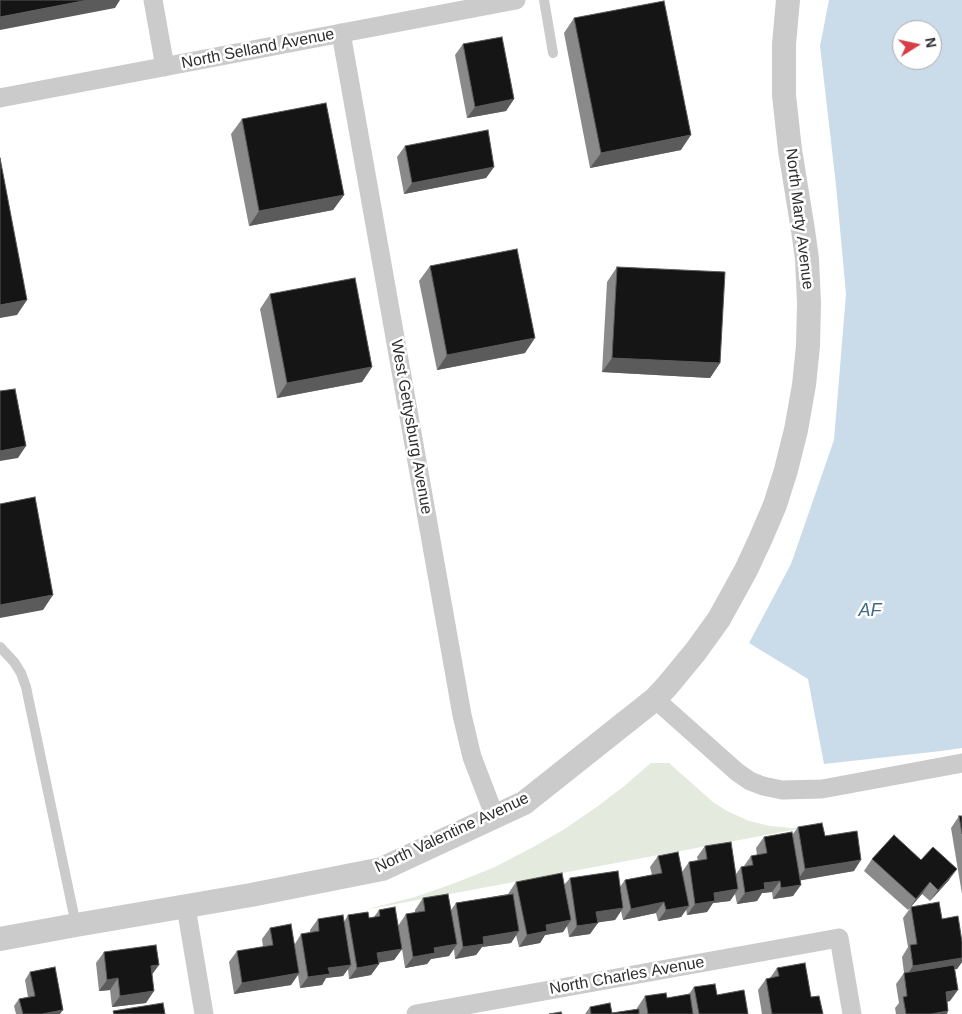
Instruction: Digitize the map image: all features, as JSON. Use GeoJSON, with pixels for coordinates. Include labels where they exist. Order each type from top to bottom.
{"type":"FeatureCollection","features":[{"type":"Feature","properties":{"kind":"street"},"geometry":{"type":"LineString","coordinates":[[153,0],[165,67]]}},
{"type":"Feature","properties":{"kind":"street","name":"North Selland Avenue"},"geometry":{"type":"LineString","coordinates":[[0,98],[516,0]]}},
{"type":"Feature","properties":{"kind":"street","name":"North Marty Avenue"},"geometry":{"type":"LineString","coordinates":[[655,699],[696,651],[719,619],[746,570],[775,505],[798,421],[808,346],[809,304],[807,259],[790,150],[784,95],[784,44],[788,0]]}},
{"type":"Feature","properties":{"kind":"street","name":"West Gettysburg Avenue"},"geometry":{"type":"LineString","coordinates":[[341,33],[462,715],[472,757],[495,817]]}},
{"type":"Feature","properties":{"kind":"street"},"geometry":{"type":"LineString","coordinates":[[655,699],[737,772],[750,781],[763,786],[782,790],[822,789],[962,764]]}},
{"type":"Feature","properties":{"kind":"street","name":"North Valentine Avenue"},"geometry":{"type":"LineString","coordinates":[[0,939],[186,907],[382,869],[524,803],[655,699]]}},
{"type":"Feature","properties":{"kind":"street"},"geometry":{"type":"LineString","coordinates":[[186,907],[204,1014]]}},
{"type":"Feature","properties":{"kind":"street","name":"North Charles Avenue"},"geometry":{"type":"LineString","coordinates":[[416,1014],[839,938],[852,1014]]}},
{"type":"Feature","properties":{"kind":"lane"},"geometry":{"type":"LineString","coordinates":[[544,0],[553,53]]}},
{"type":"Feature","properties":{"kind":"lane"},"geometry":{"type":"LineString","coordinates":[[0,646],[21,673],[26,687],[76,925]]}},
{"type":"Feature","properties":{"kind":"shaded area"},"geometry":{"type":"Polygon","coordinates":[[[651,763],[669,763],[713,802],[749,821],[770,826],[792,828],[814,826],[364,910],[415,897],[495,867],[563,830],[623,787],[651,763]]]}},
{"type":"Feature","properties":{"kind":"water","name":"AF"},"geometry":{"type":"Polygon","coordinates":[[[829,0],[962,0],[962,748],[824,764],[808,679],[749,643],[791,564],[834,440],[846,294],[820,46],[829,0]]]}},
{"type":"Feature","properties":{"kind":"building"},"geometry":{"type":"Polygon","coordinates":[[[0,0],[88,0],[0,17],[0,0]]]}},
{"type":"Feature","properties":{"kind":"building"},"geometry":{"type":"Polygon","coordinates":[[[664,1],[691,135],[601,153],[574,18],[664,1]]]}},
{"type":"Feature","properties":{"kind":"building"},"geometry":{"type":"Polygon","coordinates":[[[502,37],[514,99],[475,107],[463,44],[502,37]]]}},
{"type":"Feature","properties":{"kind":"building"},"geometry":{"type":"Polygon","coordinates":[[[326,103],[344,195],[259,211],[242,119],[326,103]]]}},
{"type":"Feature","properties":{"kind":"building"},"geometry":{"type":"Polygon","coordinates":[[[488,130],[494,167],[412,183],[405,146],[488,130]]]}},
{"type":"Feature","properties":{"kind":"building"},"geometry":{"type":"Polygon","coordinates":[[[0,158],[27,300],[0,305],[0,158]]]}},
{"type":"Feature","properties":{"kind":"building"},"geometry":{"type":"Polygon","coordinates":[[[517,249],[535,338],[447,355],[430,266],[517,249]]]}},
{"type":"Feature","properties":{"kind":"building"},"geometry":{"type":"Polygon","coordinates":[[[617,267],[725,272],[720,363],[612,358],[617,267]]]}},
{"type":"Feature","properties":{"kind":"building"},"geometry":{"type":"Polygon","coordinates":[[[355,278],[372,367],[287,383],[270,294],[355,278]]]}},
{"type":"Feature","properties":{"kind":"building"},"geometry":{"type":"Polygon","coordinates":[[[15,389],[26,446],[0,451],[0,391],[15,389]]]}},
{"type":"Feature","properties":{"kind":"building"},"geometry":{"type":"Polygon","coordinates":[[[35,497],[53,595],[0,605],[0,504],[35,497]]]}},
{"type":"Feature","properties":{"kind":"building"},"geometry":{"type":"Polygon","coordinates":[[[959,816],[962,816],[962,834],[959,816]]]}},
{"type":"Feature","properties":{"kind":"building"},"geometry":{"type":"Polygon","coordinates":[[[822,823],[825,836],[857,831],[861,860],[805,869],[798,827],[822,823]]]}},
{"type":"Feature","properties":{"kind":"building"},"geometry":{"type":"Polygon","coordinates":[[[792,832],[801,885],[781,888],[780,881],[764,883],[765,889],[745,893],[741,867],[753,865],[751,856],[767,853],[764,837],[792,832]]]}},
{"type":"Feature","properties":{"kind":"building"},"geometry":{"type":"Polygon","coordinates":[[[894,835],[921,860],[933,847],[957,869],[938,890],[930,882],[916,899],[872,859],[894,835]]]}},
{"type":"Feature","properties":{"kind":"building"},"geometry":{"type":"Polygon","coordinates":[[[731,842],[738,889],[714,893],[715,901],[695,904],[689,862],[707,859],[705,846],[731,842]]]}},
{"type":"Feature","properties":{"kind":"building"},"geometry":{"type":"Polygon","coordinates":[[[678,852],[689,906],[666,910],[664,902],[631,909],[625,880],[662,873],[658,856],[678,852]]]}},
{"type":"Feature","properties":{"kind":"building"},"geometry":{"type":"Polygon","coordinates":[[[618,871],[623,908],[596,912],[598,923],[577,926],[570,878],[618,871]]]}},
{"type":"Feature","properties":{"kind":"building"},"geometry":{"type":"Polygon","coordinates":[[[562,873],[571,920],[546,925],[547,931],[527,935],[516,882],[562,873]]]}},
{"type":"Feature","properties":{"kind":"building"},"geometry":{"type":"Polygon","coordinates":[[[448,894],[457,944],[434,948],[435,953],[413,957],[406,914],[425,911],[423,898],[448,894]]]}},
{"type":"Feature","properties":{"kind":"building"},"geometry":{"type":"Polygon","coordinates":[[[513,894],[519,931],[483,937],[484,944],[463,947],[456,903],[513,894]]]}},
{"type":"Feature","properties":{"kind":"building"},"geometry":{"type":"Polygon","coordinates":[[[939,902],[942,919],[958,916],[962,942],[962,958],[913,966],[910,945],[917,944],[911,907],[939,902]]]}},
{"type":"Feature","properties":{"kind":"building"},"geometry":{"type":"Polygon","coordinates":[[[395,907],[402,949],[377,953],[379,964],[357,968],[348,915],[368,912],[369,918],[380,916],[379,910],[395,907]]]}},
{"type":"Feature","properties":{"kind":"building"},"geometry":{"type":"Polygon","coordinates":[[[343,915],[351,965],[328,968],[330,974],[308,977],[301,934],[319,931],[318,919],[343,915]]]}},
{"type":"Feature","properties":{"kind":"building"},"geometry":{"type":"Polygon","coordinates":[[[291,924],[299,973],[242,983],[237,951],[273,945],[270,928],[291,924]]]}},
{"type":"Feature","properties":{"kind":"building"},"geometry":{"type":"Polygon","coordinates":[[[156,945],[159,965],[151,966],[154,991],[120,996],[118,978],[107,980],[104,952],[156,945]]]}},
{"type":"Feature","properties":{"kind":"building"},"geometry":{"type":"Polygon","coordinates":[[[805,963],[811,997],[819,996],[823,1014],[772,1014],[766,979],[779,976],[777,968],[805,963]]]}},
{"type":"Feature","properties":{"kind":"building"},"geometry":{"type":"Polygon","coordinates":[[[954,965],[958,990],[946,992],[948,1011],[931,1014],[906,1014],[903,997],[907,996],[904,973],[954,965]]]}},
{"type":"Feature","properties":{"kind":"building"},"geometry":{"type":"Polygon","coordinates":[[[55,967],[63,1010],[42,1014],[23,1014],[19,999],[35,996],[30,972],[55,967]]]}},
{"type":"Feature","properties":{"kind":"building"},"geometry":{"type":"Polygon","coordinates":[[[715,984],[717,995],[744,990],[748,1014],[699,1014],[694,987],[715,984]]]}},
{"type":"Feature","properties":{"kind":"building"},"geometry":{"type":"Polygon","coordinates":[[[666,993],[667,998],[690,994],[693,1014],[648,1014],[645,996],[666,993]]]}},
{"type":"Feature","properties":{"kind":"building"},"geometry":{"type":"Polygon","coordinates":[[[163,1003],[165,1014],[114,1014],[113,1011],[163,1003]]]}},
{"type":"Feature","properties":{"kind":"building"},"geometry":{"type":"Polygon","coordinates":[[[610,1003],[612,1013],[639,1009],[639,1014],[591,1014],[590,1007],[610,1003]]]}}]}
